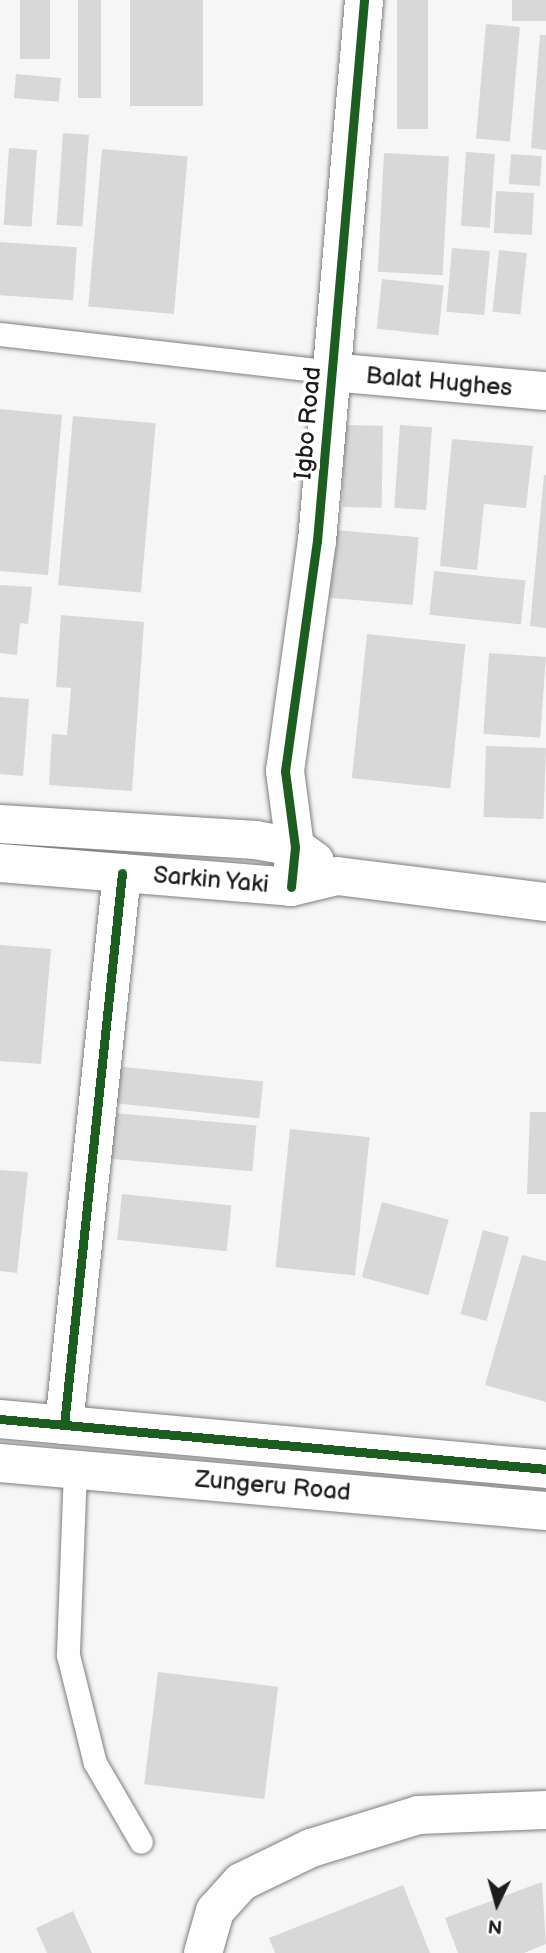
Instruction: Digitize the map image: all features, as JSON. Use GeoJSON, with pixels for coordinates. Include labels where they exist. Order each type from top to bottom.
{"type":"FeatureCollection","features":[{"type":"Feature","properties":{"kind":"street","name":"Igbo Road"},"geometry":{"type":"LineString","coordinates":[[252,883],[255,841],[285,771],[317,541],[364,0]]}},
{"type":"Feature","properties":{"kind":"street","name":"Balat Hughes"},"geometry":{"type":"LineString","coordinates":[[331,372],[546,391]]}},
{"type":"Feature","properties":{"kind":"street","name":"Igbo Road"},"geometry":{"type":"LineString","coordinates":[[285,771],[295,847],[291,887]]}},
{"type":"Feature","properties":{"kind":"street"},"geometry":{"type":"LineString","coordinates":[[0,824],[255,841],[295,847]]}},
{"type":"Feature","properties":{"kind":"street","name":"Sarkin Yaki"},"geometry":{"type":"LineString","coordinates":[[295,847],[337,876]]}},
{"type":"Feature","properties":{"kind":"street","name":"Sarkin Yaki"},"geometry":{"type":"LineString","coordinates":[[0,863],[291,887],[337,876],[546,902]]}},
{"type":"Feature","properties":{"kind":"street"},"geometry":{"type":"LineString","coordinates":[[64,1425],[122,873]]}},
{"type":"Feature","properties":{"kind":"street"},"geometry":{"type":"LineString","coordinates":[[0,1419],[546,1469]]}},
{"type":"Feature","properties":{"kind":"street","name":"Zungeru Road"},"geometry":{"type":"LineString","coordinates":[[0,1463],[546,1511]]}},
{"type":"Feature","properties":{"kind":"street"},"geometry":{"type":"LineString","coordinates":[[203,1953],[215,1911],[241,1882],[311,1848],[418,1815],[546,1810]]}},
{"type":"Feature","properties":{"kind":"lane"},"geometry":{"type":"LineString","coordinates":[[0,334],[331,372]]}},
{"type":"Feature","properties":{"kind":"lane"},"geometry":{"type":"LineString","coordinates":[[75,1469],[68,1654],[94,1763],[141,1842]]}},
{"type":"Feature","properties":{"kind":"building"},"geometry":{"type":"Polygon","coordinates":[[[20,0],[50,0],[50,59],[20,59],[20,0]]]}},
{"type":"Feature","properties":{"kind":"building"},"geometry":{"type":"Polygon","coordinates":[[[78,0],[101,0],[101,98],[78,98],[78,0]]]}},
{"type":"Feature","properties":{"kind":"building"},"geometry":{"type":"Polygon","coordinates":[[[130,0],[203,0],[203,106],[130,106],[130,0]]]}},
{"type":"Feature","properties":{"kind":"building"},"geometry":{"type":"Polygon","coordinates":[[[397,0],[428,0],[428,129],[397,129],[397,0]]]}},
{"type":"Feature","properties":{"kind":"building"},"geometry":{"type":"Polygon","coordinates":[[[512,0],[546,0],[546,21],[512,21],[512,0]]]}},
{"type":"Feature","properties":{"kind":"building"},"geometry":{"type":"Polygon","coordinates":[[[486,24],[520,27],[510,142],[476,139],[486,24]]]}},
{"type":"Feature","properties":{"kind":"building"},"geometry":{"type":"Polygon","coordinates":[[[540,35],[546,35],[546,150],[531,148],[540,35]]]}},
{"type":"Feature","properties":{"kind":"building"},"geometry":{"type":"Polygon","coordinates":[[[16,74],[61,78],[59,102],[14,98],[16,74]]]}},
{"type":"Feature","properties":{"kind":"building"},"geometry":{"type":"Polygon","coordinates":[[[63,133],[89,135],[83,227],[57,225],[63,133]]]}},
{"type":"Feature","properties":{"kind":"building"},"geometry":{"type":"Polygon","coordinates":[[[9,148],[37,150],[32,227],[4,225],[9,148]]]}},
{"type":"Feature","properties":{"kind":"building"},"geometry":{"type":"Polygon","coordinates":[[[102,149],[188,156],[174,314],[88,306],[102,149]]]}},
{"type":"Feature","properties":{"kind":"building"},"geometry":{"type":"Polygon","coordinates":[[[466,152],[495,154],[490,228],[461,226],[466,152]]]}},
{"type":"Feature","properties":{"kind":"building"},"geometry":{"type":"Polygon","coordinates":[[[384,153],[449,156],[443,275],[378,272],[384,153]]]}},
{"type":"Feature","properties":{"kind":"building"},"geometry":{"type":"Polygon","coordinates":[[[511,154],[542,156],[540,186],[509,184],[511,154]]]}},
{"type":"Feature","properties":{"kind":"building"},"geometry":{"type":"Polygon","coordinates":[[[496,191],[534,193],[532,235],[494,233],[496,191]]]}},
{"type":"Feature","properties":{"kind":"building"},"geometry":{"type":"Polygon","coordinates":[[[0,242],[77,247],[73,300],[0,295],[0,242]]]}},
{"type":"Feature","properties":{"kind":"building"},"geometry":{"type":"Polygon","coordinates":[[[452,248],[490,251],[484,315],[446,312],[452,248]]]}},
{"type":"Feature","properties":{"kind":"building"},"geometry":{"type":"Polygon","coordinates":[[[499,250],[527,253],[520,315],[493,312],[499,250]]]}},
{"type":"Feature","properties":{"kind":"building"},"geometry":{"type":"Polygon","coordinates":[[[382,279],[444,285],[438,335],[377,329],[382,279]]]}},
{"type":"Feature","properties":{"kind":"building"},"geometry":{"type":"Polygon","coordinates":[[[0,409],[62,415],[48,575],[0,571],[0,409]]]}},
{"type":"Feature","properties":{"kind":"building"},"geometry":{"type":"Polygon","coordinates":[[[73,416],[156,423],[141,593],[58,585],[73,416]]]}},
{"type":"Feature","properties":{"kind":"building"},"geometry":{"type":"Polygon","coordinates":[[[344,425],[383,426],[382,508],[343,507],[344,425]]]}},
{"type":"Feature","properties":{"kind":"building"},"geometry":{"type":"Polygon","coordinates":[[[400,425],[432,427],[426,510],[394,508],[400,425]]]}},
{"type":"Feature","properties":{"kind":"building"},"geometry":{"type":"Polygon","coordinates":[[[452,439],[533,446],[526,508],[484,504],[477,570],[440,566],[452,439]]]}},
{"type":"Feature","properties":{"kind":"building"},"geometry":{"type":"Polygon","coordinates":[[[546,475],[546,628],[530,626],[546,475]]]}},
{"type":"Feature","properties":{"kind":"building"},"geometry":{"type":"Polygon","coordinates":[[[335,530],[419,537],[413,605],[329,598],[335,530]]]}},
{"type":"Feature","properties":{"kind":"building"},"geometry":{"type":"Polygon","coordinates":[[[434,571],[525,581],[521,624],[429,615],[434,571]]]}},
{"type":"Feature","properties":{"kind":"building"},"geometry":{"type":"Polygon","coordinates":[[[0,585],[32,587],[28,624],[20,623],[17,655],[0,653],[0,585]]]}},
{"type":"Feature","properties":{"kind":"building"},"geometry":{"type":"Polygon","coordinates":[[[61,615],[144,622],[132,791],[49,785],[52,734],[67,735],[71,688],[56,687],[61,615]]]}},
{"type":"Feature","properties":{"kind":"building"},"geometry":{"type":"Polygon","coordinates":[[[367,634],[465,644],[450,789],[352,778],[367,634]]]}},
{"type":"Feature","properties":{"kind":"building"},"geometry":{"type":"Polygon","coordinates":[[[489,653],[546,657],[540,738],[483,734],[489,653]]]}},
{"type":"Feature","properties":{"kind":"building"},"geometry":{"type":"Polygon","coordinates":[[[0,697],[29,699],[23,776],[0,774],[0,697]]]}},
{"type":"Feature","properties":{"kind":"building"},"geometry":{"type":"Polygon","coordinates":[[[486,746],[546,748],[543,819],[484,817],[486,746]]]}},
{"type":"Feature","properties":{"kind":"building"},"geometry":{"type":"Polygon","coordinates":[[[0,945],[51,949],[41,1064],[0,1061],[0,945]]]}},
{"type":"Feature","properties":{"kind":"building"},"geometry":{"type":"Polygon","coordinates":[[[115,1066],[263,1082],[259,1118],[111,1103],[115,1066]]]}},
{"type":"Feature","properties":{"kind":"building"},"geometry":{"type":"Polygon","coordinates":[[[530,1112],[546,1112],[546,1194],[527,1194],[530,1112]]]}},
{"type":"Feature","properties":{"kind":"building"},"geometry":{"type":"Polygon","coordinates":[[[114,1113],[256,1125],[252,1171],[110,1159],[114,1113]]]}},
{"type":"Feature","properties":{"kind":"building"},"geometry":{"type":"Polygon","coordinates":[[[290,1129],[370,1137],[355,1276],[275,1267],[290,1129]]]}},
{"type":"Feature","properties":{"kind":"building"},"geometry":{"type":"Polygon","coordinates":[[[0,1170],[28,1172],[17,1273],[0,1271],[0,1170]]]}},
{"type":"Feature","properties":{"kind":"building"},"geometry":{"type":"Polygon","coordinates":[[[122,1194],[231,1205],[227,1251],[117,1240],[122,1194]]]}},
{"type":"Feature","properties":{"kind":"building"},"geometry":{"type":"Polygon","coordinates":[[[382,1202],[449,1220],[428,1295],[362,1277],[382,1202]]]}},
{"type":"Feature","properties":{"kind":"building"},"geometry":{"type":"Polygon","coordinates":[[[483,1230],[509,1237],[487,1321],[460,1314],[483,1230]]]}},
{"type":"Feature","properties":{"kind":"building"},"geometry":{"type":"Polygon","coordinates":[[[522,1255],[546,1261],[546,1402],[485,1385],[522,1255]]]}},
{"type":"Feature","properties":{"kind":"building"},"geometry":{"type":"Polygon","coordinates":[[[158,1672],[278,1687],[264,1799],[144,1784],[158,1672]]]}},
{"type":"Feature","properties":{"kind":"building"},"geometry":{"type":"Polygon","coordinates":[[[542,1882],[546,1944],[524,1953],[458,1953],[445,1918],[542,1882]]]}},
{"type":"Feature","properties":{"kind":"building"},"geometry":{"type":"Polygon","coordinates":[[[403,1885],[430,1953],[275,1953],[269,1938],[403,1885]]]}},
{"type":"Feature","properties":{"kind":"building"},"geometry":{"type":"Polygon","coordinates":[[[73,1911],[92,1953],[47,1953],[36,1928],[73,1911]]]}},
{"type":"Feature","properties":{"kind":"cycle path"},"geometry":{"type":"LineString","coordinates":[[291,887],[295,847],[285,771],[317,541],[364,0]]}},
{"type":"Feature","properties":{"kind":"cycle path"},"geometry":{"type":"LineString","coordinates":[[64,1425],[122,873]]}},
{"type":"Feature","properties":{"kind":"cycle path"},"geometry":{"type":"LineString","coordinates":[[0,1419],[546,1469]]}}]}
